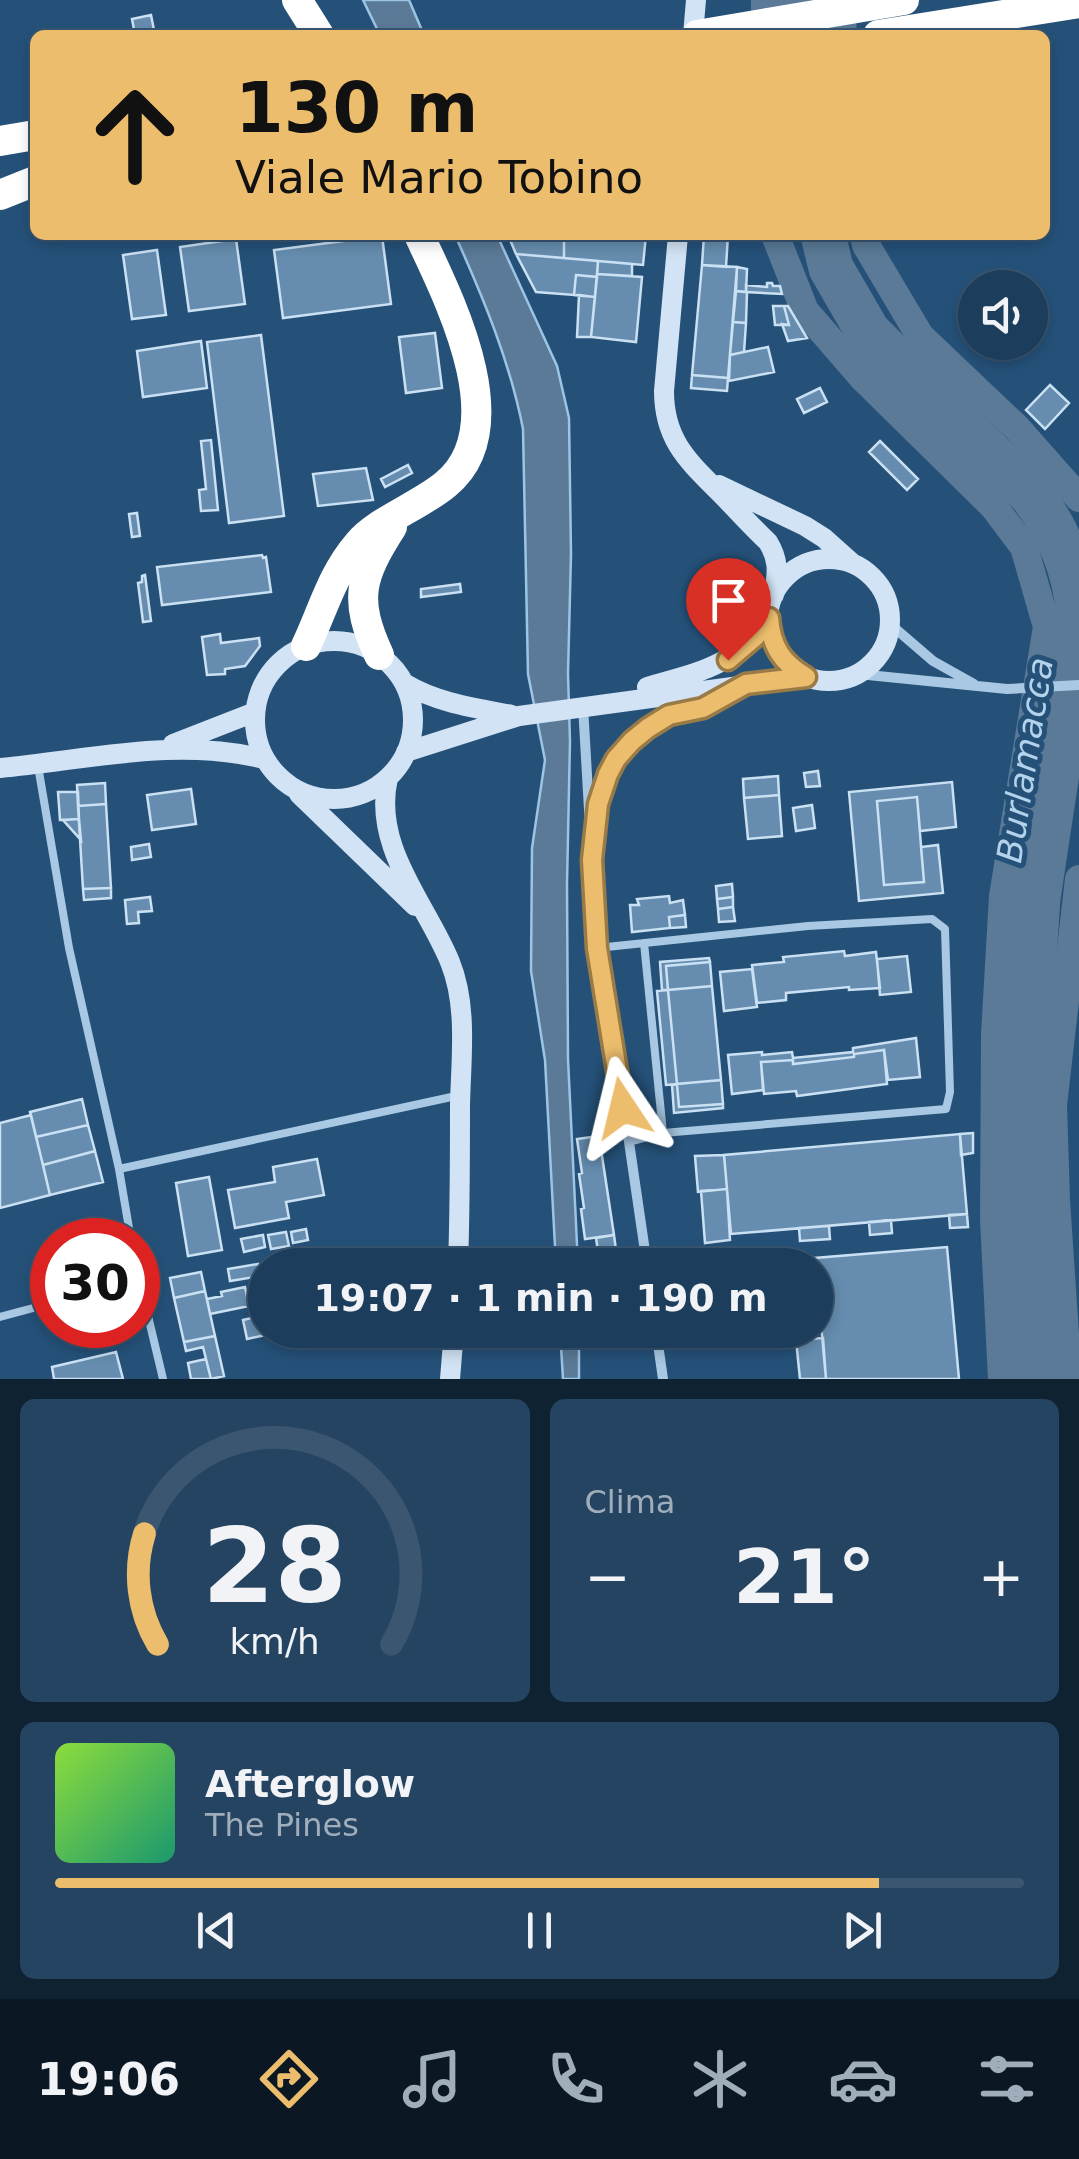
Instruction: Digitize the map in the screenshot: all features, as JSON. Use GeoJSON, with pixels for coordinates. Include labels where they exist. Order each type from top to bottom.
{"type":"FeatureCollection","features":[{"type":"Feature","properties":{"kind":"highway"},"geometry":{"type":"LineString","coordinates":[[297,0],[316,30]]}},
{"type":"Feature","properties":{"kind":"highway"},"geometry":{"type":"LineString","coordinates":[[725,30],[904,0]]}},
{"type":"Feature","properties":{"kind":"highway"},"geometry":{"type":"LineString","coordinates":[[908,30],[1079,2]]}},
{"type":"Feature","properties":{"kind":"highway"},"geometry":{"type":"LineString","coordinates":[[0,172],[30,168]]}},
{"type":"Feature","properties":{"kind":"highway"},"geometry":{"type":"LineString","coordinates":[[0,195],[30,183]]}},
{"type":"Feature","properties":{"kind":"highway"},"geometry":{"type":"LineString","coordinates":[[306,646],[332,580],[351,552],[369,532],[453,478],[470,455],[476,429],[472,376],[442,284],[421,240]]}},
{"type":"Feature","properties":{"kind":"highway"},"geometry":{"type":"LineString","coordinates":[[378,655],[368,632],[363,590],[370,564],[398,516]]}},
{"type":"Feature","properties":{"kind":"main road"},"geometry":{"type":"LineString","coordinates":[[695,30],[696,0]]}},
{"type":"Feature","properties":{"kind":"main road"},"geometry":{"type":"LineString","coordinates":[[678,240],[665,410],[674,438],[690,464],[772,549],[778,562],[770,633],[782,659],[806,677]]}},
{"type":"Feature","properties":{"kind":"main road"},"geometry":{"type":"LineString","coordinates":[[406,752],[519,716],[806,677],[841,680],[874,662],[886,644],[890,624],[889,606],[870,574],[806,526],[706,480]]}},
{"type":"Feature","properties":{"kind":"main road"},"geometry":{"type":"LineString","coordinates":[[774,595],[794,571],[808,564],[839,560],[854,564]]}},
{"type":"Feature","properties":{"kind":"main road"},"geometry":{"type":"LineString","coordinates":[[577,708],[718,665],[746,646],[769,618]]}},
{"type":"Feature","properties":{"kind":"main road"},"geometry":{"type":"LineString","coordinates":[[336,641],[378,655],[397,672],[410,700],[412,735],[399,766],[362,794],[333,800],[312,797],[282,781],[264,759],[258,744],[255,712],[260,691],[271,672],[287,656],[306,646],[336,641]]}},
{"type":"Feature","properties":{"kind":"main road"},"geometry":{"type":"LineString","coordinates":[[404,683],[448,702],[519,716]]}},
{"type":"Feature","properties":{"kind":"main road"},"geometry":{"type":"LineString","coordinates":[[161,749],[255,712]]}},
{"type":"Feature","properties":{"kind":"main road"},"geometry":{"type":"LineString","coordinates":[[0,768],[161,749],[217,750],[264,759]]}},
{"type":"Feature","properties":{"kind":"main road"},"geometry":{"type":"LineString","coordinates":[[388,778],[385,802],[390,838],[448,958],[459,991],[458,1248]]}},
{"type":"Feature","properties":{"kind":"main road"},"geometry":{"type":"LineString","coordinates":[[294,789],[427,918]]}},
{"type":"Feature","properties":{"kind":"main road"},"geometry":{"type":"LineString","coordinates":[[450,1379],[453,1348]]}},
{"type":"Feature","properties":{"kind":"street"},"geometry":{"type":"LineString","coordinates":[[890,624],[932,661],[980,687]]}},
{"type":"Feature","properties":{"kind":"street"},"geometry":{"type":"LineString","coordinates":[[858,674],[1008,689],[1079,686]]}},
{"type":"Feature","properties":{"kind":"street"},"geometry":{"type":"LineString","coordinates":[[592,860],[598,804],[616,759],[632,741],[669,715],[703,708],[746,684]]}},
{"type":"Feature","properties":{"kind":"street"},"geometry":{"type":"LineString","coordinates":[[577,708],[597,948],[644,1248]]}},
{"type":"Feature","properties":{"kind":"street"},"geometry":{"type":"LineString","coordinates":[[658,1348],[662,1379]]}},
{"type":"Feature","properties":{"kind":"lane"},"geometry":{"type":"LineString","coordinates":[[38,764],[69,948],[128,1218]]}},
{"type":"Feature","properties":{"kind":"lane"},"geometry":{"type":"LineString","coordinates":[[597,948],[808,926],[932,918],[945,928],[950,1092],[946,1110],[663,1133],[629,1142]]}},
{"type":"Feature","properties":{"kind":"lane"},"geometry":{"type":"LineString","coordinates":[[644,943],[663,1133]]}},
{"type":"Feature","properties":{"kind":"lane"},"geometry":{"type":"LineString","coordinates":[[119,1168],[460,1095]]}},
{"type":"Feature","properties":{"kind":"lane"},"geometry":{"type":"LineString","coordinates":[[0,1317],[30,1308]]}},
{"type":"Feature","properties":{"kind":"lane"},"geometry":{"type":"LineString","coordinates":[[155,1348],[163,1379]]}},
{"type":"Feature","properties":{"kind":"water"},"geometry":{"type":"Polygon","coordinates":[[[363,0],[409,0],[422,30],[378,30],[363,0]]]}},
{"type":"Feature","properties":{"kind":"water"},"geometry":{"type":"Polygon","coordinates":[[[457,240],[499,240],[557,366],[569,418],[568,1059],[577,1248],[555,1248],[545,1060],[531,971],[532,848],[545,760],[528,674],[523,429],[495,330],[457,240]]]}},
{"type":"Feature","properties":{"kind":"water"},"geometry":{"type":"Polygon","coordinates":[[[561,1348],[579,1348],[579,1379],[563,1379],[561,1348]]]}},
{"type":"Feature","properties":{"kind":"building"},"geometry":{"type":"Polygon","coordinates":[[[151,15],[154,30],[134,30],[132,19],[151,15]]]}},
{"type":"Feature","properties":{"kind":"building"},"geometry":{"type":"Polygon","coordinates":[[[236,240],[245,304],[189,311],[180,247],[236,240]]]}},
{"type":"Feature","properties":{"kind":"building"},"geometry":{"type":"Polygon","coordinates":[[[383,240],[391,304],[283,318],[274,250],[383,240]]]}},
{"type":"Feature","properties":{"kind":"building"},"geometry":{"type":"Polygon","coordinates":[[[510,240],[564,240],[564,258],[516,254],[510,240]]]}},
{"type":"Feature","properties":{"kind":"building"},"geometry":{"type":"Polygon","coordinates":[[[564,240],[646,240],[643,265],[564,258],[564,240]]]}},
{"type":"Feature","properties":{"kind":"building"},"geometry":{"type":"Polygon","coordinates":[[[704,240],[728,240],[726,267],[702,265],[704,240]]]}},
{"type":"Feature","properties":{"kind":"building"},"geometry":{"type":"Polygon","coordinates":[[[157,250],[166,315],[132,319],[123,255],[157,250]]]}},
{"type":"Feature","properties":{"kind":"building"},"geometry":{"type":"Polygon","coordinates":[[[516,254],[598,261],[597,277],[576,275],[574,295],[536,292],[516,254]]]}},
{"type":"Feature","properties":{"kind":"building"},"geometry":{"type":"Polygon","coordinates":[[[598,261],[632,264],[632,276],[597,274],[598,261]]]}},
{"type":"Feature","properties":{"kind":"building"},"geometry":{"type":"Polygon","coordinates":[[[702,265],[737,267],[728,378],[692,375],[702,265]]]}},
{"type":"Feature","properties":{"kind":"building"},"geometry":{"type":"Polygon","coordinates":[[[737,267],[747,269],[746,292],[736,291],[737,267]]]}},
{"type":"Feature","properties":{"kind":"building"},"geometry":{"type":"Polygon","coordinates":[[[597,274],[642,277],[636,342],[591,337],[597,274]]]}},
{"type":"Feature","properties":{"kind":"building"},"geometry":{"type":"Polygon","coordinates":[[[576,275],[597,277],[595,297],[574,295],[576,275]]]}},
{"type":"Feature","properties":{"kind":"building"},"geometry":{"type":"Polygon","coordinates":[[[767,283],[780,286],[782,294],[746,292],[746,285],[767,287],[767,283]]]}},
{"type":"Feature","properties":{"kind":"building"},"geometry":{"type":"Polygon","coordinates":[[[736,291],[747,292],[746,323],[733,322],[736,291]]]}},
{"type":"Feature","properties":{"kind":"building"},"geometry":{"type":"Polygon","coordinates":[[[579,295],[595,297],[591,337],[577,337],[579,295]]]}},
{"type":"Feature","properties":{"kind":"building"},"geometry":{"type":"Polygon","coordinates":[[[773,306],[784,306],[789,325],[775,325],[773,306]]]}},
{"type":"Feature","properties":{"kind":"building"},"geometry":{"type":"Polygon","coordinates":[[[784,306],[788,306],[807,338],[788,341],[782,324],[789,325],[784,306]]]}},
{"type":"Feature","properties":{"kind":"building"},"geometry":{"type":"Polygon","coordinates":[[[733,322],[746,323],[744,352],[730,355],[733,322]]]}},
{"type":"Feature","properties":{"kind":"building"},"geometry":{"type":"Polygon","coordinates":[[[435,333],[442,388],[406,393],[399,337],[435,333]]]}},
{"type":"Feature","properties":{"kind":"building"},"geometry":{"type":"Polygon","coordinates":[[[261,335],[284,516],[229,523],[207,342],[261,335]]]}},
{"type":"Feature","properties":{"kind":"building"},"geometry":{"type":"Polygon","coordinates":[[[201,341],[207,388],[143,397],[137,351],[201,341]]]}},
{"type":"Feature","properties":{"kind":"building"},"geometry":{"type":"Polygon","coordinates":[[[768,347],[774,372],[729,381],[730,355],[768,347]]]}},
{"type":"Feature","properties":{"kind":"building"},"geometry":{"type":"Polygon","coordinates":[[[692,375],[728,378],[727,391],[691,388],[692,375]]]}},
{"type":"Feature","properties":{"kind":"building"},"geometry":{"type":"Polygon","coordinates":[[[1050,385],[1069,403],[1045,429],[1026,410],[1050,385]]]}},
{"type":"Feature","properties":{"kind":"building"},"geometry":{"type":"Polygon","coordinates":[[[820,388],[827,402],[804,413],[797,399],[820,388]]]}},
{"type":"Feature","properties":{"kind":"building"},"geometry":{"type":"Polygon","coordinates":[[[211,440],[218,510],[201,511],[199,490],[206,489],[201,441],[211,440]]]}},
{"type":"Feature","properties":{"kind":"building"},"geometry":{"type":"Polygon","coordinates":[[[880,441],[918,479],[907,490],[869,452],[880,441]]]}},
{"type":"Feature","properties":{"kind":"building"},"geometry":{"type":"Polygon","coordinates":[[[408,465],[412,473],[385,487],[381,479],[408,465]]]}},
{"type":"Feature","properties":{"kind":"building"},"geometry":{"type":"Polygon","coordinates":[[[366,468],[373,500],[318,506],[313,474],[366,468]]]}},
{"type":"Feature","properties":{"kind":"building"},"geometry":{"type":"Polygon","coordinates":[[[137,513],[140,536],[132,537],[129,514],[137,513]]]}},
{"type":"Feature","properties":{"kind":"building"},"geometry":{"type":"Polygon","coordinates":[[[266,557],[271,592],[162,605],[157,567],[266,557]]]}},
{"type":"Feature","properties":{"kind":"building"},"geometry":{"type":"Polygon","coordinates":[[[145,575],[151,621],[143,622],[138,583],[145,575]]]}},
{"type":"Feature","properties":{"kind":"building"},"geometry":{"type":"Polygon","coordinates":[[[460,584],[461,592],[421,597],[421,589],[460,584]]]}},
{"type":"Feature","properties":{"kind":"building"},"geometry":{"type":"Polygon","coordinates":[[[220,634],[221,643],[259,638],[260,646],[245,666],[225,669],[225,674],[207,675],[202,637],[220,634]]]}},
{"type":"Feature","properties":{"kind":"building"},"geometry":{"type":"Polygon","coordinates":[[[818,771],[820,786],[806,787],[804,773],[818,771]]]}},
{"type":"Feature","properties":{"kind":"building"},"geometry":{"type":"Polygon","coordinates":[[[778,776],[779,795],[744,798],[743,779],[778,776]]]}},
{"type":"Feature","properties":{"kind":"building"},"geometry":{"type":"Polygon","coordinates":[[[952,782],[956,827],[920,831],[917,797],[877,801],[884,885],[924,882],[921,847],[938,845],[943,893],[859,901],[849,792],[952,782]]]}},
{"type":"Feature","properties":{"kind":"building"},"geometry":{"type":"Polygon","coordinates":[[[105,783],[106,804],[78,806],[77,785],[105,783]]]}},
{"type":"Feature","properties":{"kind":"building"},"geometry":{"type":"Polygon","coordinates":[[[191,789],[196,824],[152,830],[147,795],[191,789]]]}},
{"type":"Feature","properties":{"kind":"building"},"geometry":{"type":"Polygon","coordinates":[[[58,792],[78,792],[79,819],[60,820],[58,792]]]}},
{"type":"Feature","properties":{"kind":"building"},"geometry":{"type":"Polygon","coordinates":[[[779,795],[782,836],[748,839],[744,798],[779,795]]]}},
{"type":"Feature","properties":{"kind":"building"},"geometry":{"type":"Polygon","coordinates":[[[917,797],[924,882],[884,885],[877,801],[917,797]]]}},
{"type":"Feature","properties":{"kind":"building"},"geometry":{"type":"Polygon","coordinates":[[[106,804],[111,888],[83,889],[78,806],[106,804]]]}},
{"type":"Feature","properties":{"kind":"building"},"geometry":{"type":"Polygon","coordinates":[[[812,805],[815,828],[796,831],[793,808],[812,805]]]}},
{"type":"Feature","properties":{"kind":"building"},"geometry":{"type":"Polygon","coordinates":[[[79,819],[81,840],[63,820],[79,819]]]}},
{"type":"Feature","properties":{"kind":"building"},"geometry":{"type":"Polygon","coordinates":[[[149,844],[151,857],[132,860],[131,847],[149,844]]]}},
{"type":"Feature","properties":{"kind":"building"},"geometry":{"type":"Polygon","coordinates":[[[732,884],[733,897],[717,899],[716,886],[732,884]]]}},
{"type":"Feature","properties":{"kind":"building"},"geometry":{"type":"Polygon","coordinates":[[[111,888],[111,898],[84,900],[83,889],[111,888]]]}},
{"type":"Feature","properties":{"kind":"building"},"geometry":{"type":"Polygon","coordinates":[[[669,896],[670,903],[683,900],[685,915],[669,917],[670,928],[632,932],[630,905],[639,905],[637,899],[669,896]]]}},
{"type":"Feature","properties":{"kind":"building"},"geometry":{"type":"Polygon","coordinates":[[[150,897],[152,911],[138,912],[139,923],[127,924],[125,900],[150,897]]]}},
{"type":"Feature","properties":{"kind":"building"},"geometry":{"type":"Polygon","coordinates":[[[733,897],[733,907],[718,909],[717,899],[733,897]]]}},
{"type":"Feature","properties":{"kind":"building"},"geometry":{"type":"Polygon","coordinates":[[[733,907],[735,921],[719,922],[718,909],[733,907]]]}},
{"type":"Feature","properties":{"kind":"building"},"geometry":{"type":"Polygon","coordinates":[[[685,915],[686,927],[670,928],[669,917],[685,915]]]}},
{"type":"Feature","properties":{"kind":"building"},"geometry":{"type":"Polygon","coordinates":[[[844,951],[845,956],[876,952],[880,988],[786,993],[786,1000],[757,1003],[752,965],[784,962],[783,957],[844,951]]]}},
{"type":"Feature","properties":{"kind":"building"},"geometry":{"type":"Polygon","coordinates":[[[907,956],[911,992],[880,995],[877,959],[907,956]]]}},
{"type":"Feature","properties":{"kind":"building"},"geometry":{"type":"Polygon","coordinates":[[[709,958],[710,962],[666,966],[668,990],[662,990],[660,962],[709,958]]]}},
{"type":"Feature","properties":{"kind":"building"},"geometry":{"type":"Polygon","coordinates":[[[710,962],[712,986],[668,990],[666,966],[710,962]]]}},
{"type":"Feature","properties":{"kind":"building"},"geometry":{"type":"Polygon","coordinates":[[[752,969],[757,1007],[724,1011],[720,972],[752,969]]]}},
{"type":"Feature","properties":{"kind":"building"},"geometry":{"type":"Polygon","coordinates":[[[712,986],[721,1080],[677,1084],[668,990],[712,986]]]}},
{"type":"Feature","properties":{"kind":"building"},"geometry":{"type":"Polygon","coordinates":[[[668,990],[677,1084],[666,1085],[657,991],[668,990]]]}},
{"type":"Feature","properties":{"kind":"building"},"geometry":{"type":"Polygon","coordinates":[[[916,1038],[920,1077],[888,1080],[884,1050],[793,1064],[793,1060],[761,1062],[763,1090],[732,1094],[728,1055],[792,1052],[793,1058],[853,1052],[853,1048],[916,1038]]]}},
{"type":"Feature","properties":{"kind":"building"},"geometry":{"type":"Polygon","coordinates":[[[884,1050],[887,1084],[797,1096],[796,1091],[764,1094],[761,1062],[793,1060],[793,1064],[884,1050]]]}},
{"type":"Feature","properties":{"kind":"building"},"geometry":{"type":"Polygon","coordinates":[[[721,1080],[723,1104],[679,1107],[677,1084],[721,1080]]]}},
{"type":"Feature","properties":{"kind":"building"},"geometry":{"type":"Polygon","coordinates":[[[677,1084],[679,1107],[723,1104],[723,1108],[674,1113],[672,1085],[677,1084]]]}},
{"type":"Feature","properties":{"kind":"building"},"geometry":{"type":"Polygon","coordinates":[[[82,1099],[88,1125],[36,1137],[30,1112],[82,1099]]]}},
{"type":"Feature","properties":{"kind":"building"},"geometry":{"type":"Polygon","coordinates":[[[31,1115],[50,1195],[0,1208],[0,1123],[31,1115]]]}},
{"type":"Feature","properties":{"kind":"building"},"geometry":{"type":"Polygon","coordinates":[[[88,1125],[95,1151],[43,1165],[36,1137],[88,1125]]]}},
{"type":"Feature","properties":{"kind":"building"},"geometry":{"type":"Polygon","coordinates":[[[973,1133],[973,1153],[961,1155],[960,1134],[973,1133]]]}},
{"type":"Feature","properties":{"kind":"building"},"geometry":{"type":"Polygon","coordinates":[[[960,1134],[967,1214],[731,1234],[724,1155],[960,1134]]]}},
{"type":"Feature","properties":{"kind":"building"},"geometry":{"type":"Polygon","coordinates":[[[599,1136],[614,1235],[585,1239],[577,1139],[599,1136]]]}},
{"type":"Feature","properties":{"kind":"building"},"geometry":{"type":"Polygon","coordinates":[[[95,1151],[103,1182],[50,1195],[43,1165],[95,1151]]]}},
{"type":"Feature","properties":{"kind":"building"},"geometry":{"type":"Polygon","coordinates":[[[724,1155],[727,1189],[698,1192],[695,1156],[724,1155]]]}},
{"type":"Feature","properties":{"kind":"building"},"geometry":{"type":"Polygon","coordinates":[[[317,1159],[324,1195],[286,1202],[289,1218],[235,1228],[228,1190],[275,1182],[273,1167],[317,1159]]]}},
{"type":"Feature","properties":{"kind":"building"},"geometry":{"type":"Polygon","coordinates":[[[209,1177],[222,1250],[188,1256],[176,1183],[209,1177]]]}},
{"type":"Feature","properties":{"kind":"building"},"geometry":{"type":"Polygon","coordinates":[[[727,1189],[730,1240],[705,1243],[701,1191],[727,1189]]]}},
{"type":"Feature","properties":{"kind":"building"},"geometry":{"type":"Polygon","coordinates":[[[967,1214],[968,1227],[950,1228],[949,1215],[967,1214]]]}},
{"type":"Feature","properties":{"kind":"building"},"geometry":{"type":"Polygon","coordinates":[[[891,1220],[892,1233],[870,1235],[869,1222],[891,1220]]]}},
{"type":"Feature","properties":{"kind":"building"},"geometry":{"type":"Polygon","coordinates":[[[829,1226],[830,1239],[800,1241],[799,1228],[829,1226]]]}},
{"type":"Feature","properties":{"kind":"building"},"geometry":{"type":"Polygon","coordinates":[[[306,1229],[308,1240],[293,1243],[291,1232],[306,1229]]]}},
{"type":"Feature","properties":{"kind":"building"},"geometry":{"type":"Polygon","coordinates":[[[286,1232],[289,1246],[271,1248],[268,1235],[286,1232]]]}},
{"type":"Feature","properties":{"kind":"building"},"geometry":{"type":"Polygon","coordinates":[[[263,1235],[265,1247],[244,1252],[241,1239],[263,1235]]]}},
{"type":"Feature","properties":{"kind":"building"},"geometry":{"type":"Polygon","coordinates":[[[614,1235],[616,1248],[597,1248],[596,1238],[614,1235]]]}},
{"type":"Feature","properties":{"kind":"building"},"geometry":{"type":"Polygon","coordinates":[[[947,1247],[959,1379],[826,1379],[823,1348],[833,1348],[833,1256],[947,1247]]]}},
{"type":"Feature","properties":{"kind":"building"},"geometry":{"type":"Polygon","coordinates":[[[248,1266],[248,1278],[230,1281],[228,1269],[248,1266]]]}},
{"type":"Feature","properties":{"kind":"building"},"geometry":{"type":"Polygon","coordinates":[[[201,1272],[205,1291],[174,1298],[170,1278],[201,1272]]]}},
{"type":"Feature","properties":{"kind":"building"},"geometry":{"type":"Polygon","coordinates":[[[245,1287],[248,1306],[210,1314],[207,1299],[222,1296],[221,1292],[245,1287]]]}},
{"type":"Feature","properties":{"kind":"building"},"geometry":{"type":"Polygon","coordinates":[[[205,1291],[215,1336],[184,1342],[174,1298],[205,1291]]]}},
{"type":"Feature","properties":{"kind":"building"},"geometry":{"type":"Polygon","coordinates":[[[215,1336],[224,1376],[211,1379],[203,1347],[186,1351],[184,1342],[215,1336]]]}},
{"type":"Feature","properties":{"kind":"building"},"geometry":{"type":"Polygon","coordinates":[[[797,1348],[824,1348],[826,1379],[800,1379],[797,1348]]]}},
{"type":"Feature","properties":{"kind":"building"},"geometry":{"type":"Polygon","coordinates":[[[116,1352],[123,1379],[54,1379],[52,1367],[116,1352]]]}},
{"type":"Feature","properties":{"kind":"building"},"geometry":{"type":"Polygon","coordinates":[[[206,1359],[211,1379],[191,1379],[188,1363],[206,1359]]]}},
{"type":"Feature","properties":{"kind":"waterway","name":"Burlamacca"},"geometry":{"type":"LineString","coordinates":[[765,0],[765,30]]}},
{"type":"Feature","properties":{"kind":"waterway","name":"Burlamacca"},"geometry":{"type":"LineString","coordinates":[[801,0],[804,30]]}},
{"type":"Feature","properties":{"kind":"waterway","name":"Burlamacca"},"geometry":{"type":"LineString","coordinates":[[841,0],[843,30]]}},
{"type":"Feature","properties":{"kind":"waterway","name":"Burlamacca"},"geometry":{"type":"LineString","coordinates":[[777,240],[805,311],[863,378],[994,507],[1024,547],[1047,627],[1003,896],[995,1035],[994,1219],[1002,1379]]}},
{"type":"Feature","properties":{"kind":"waterway","name":"Burlamacca"},"geometry":{"type":"LineString","coordinates":[[824,240],[831,268],[868,332],[1041,508],[1064,551],[1079,615]]}},
{"type":"Feature","properties":{"kind":"waterway","name":"Burlamacca"},"geometry":{"type":"LineString","coordinates":[[865,240],[920,336],[1017,428],[1079,498]]}},
{"type":"Feature","properties":{"kind":"waterway","name":"Burlamacca"},"geometry":{"type":"LineString","coordinates":[[1033,1379],[1026,1075],[1038,898],[1079,628]]}},
{"type":"Feature","properties":{"kind":"waterway","name":"Burlamacca"},"geometry":{"type":"LineString","coordinates":[[1068,1379],[1053,1105],[1079,879]]}},
{"type":"Feature","properties":{"kind":"route"},"geometry":{"type":"LineString","coordinates":[[623,1108],[597,948],[592,860],[598,804],[616,759],[640,733],[659,720],[703,708],[746,684],[806,677],[782,659],[770,633],[769,618],[755,637],[728,660]]}}]}
